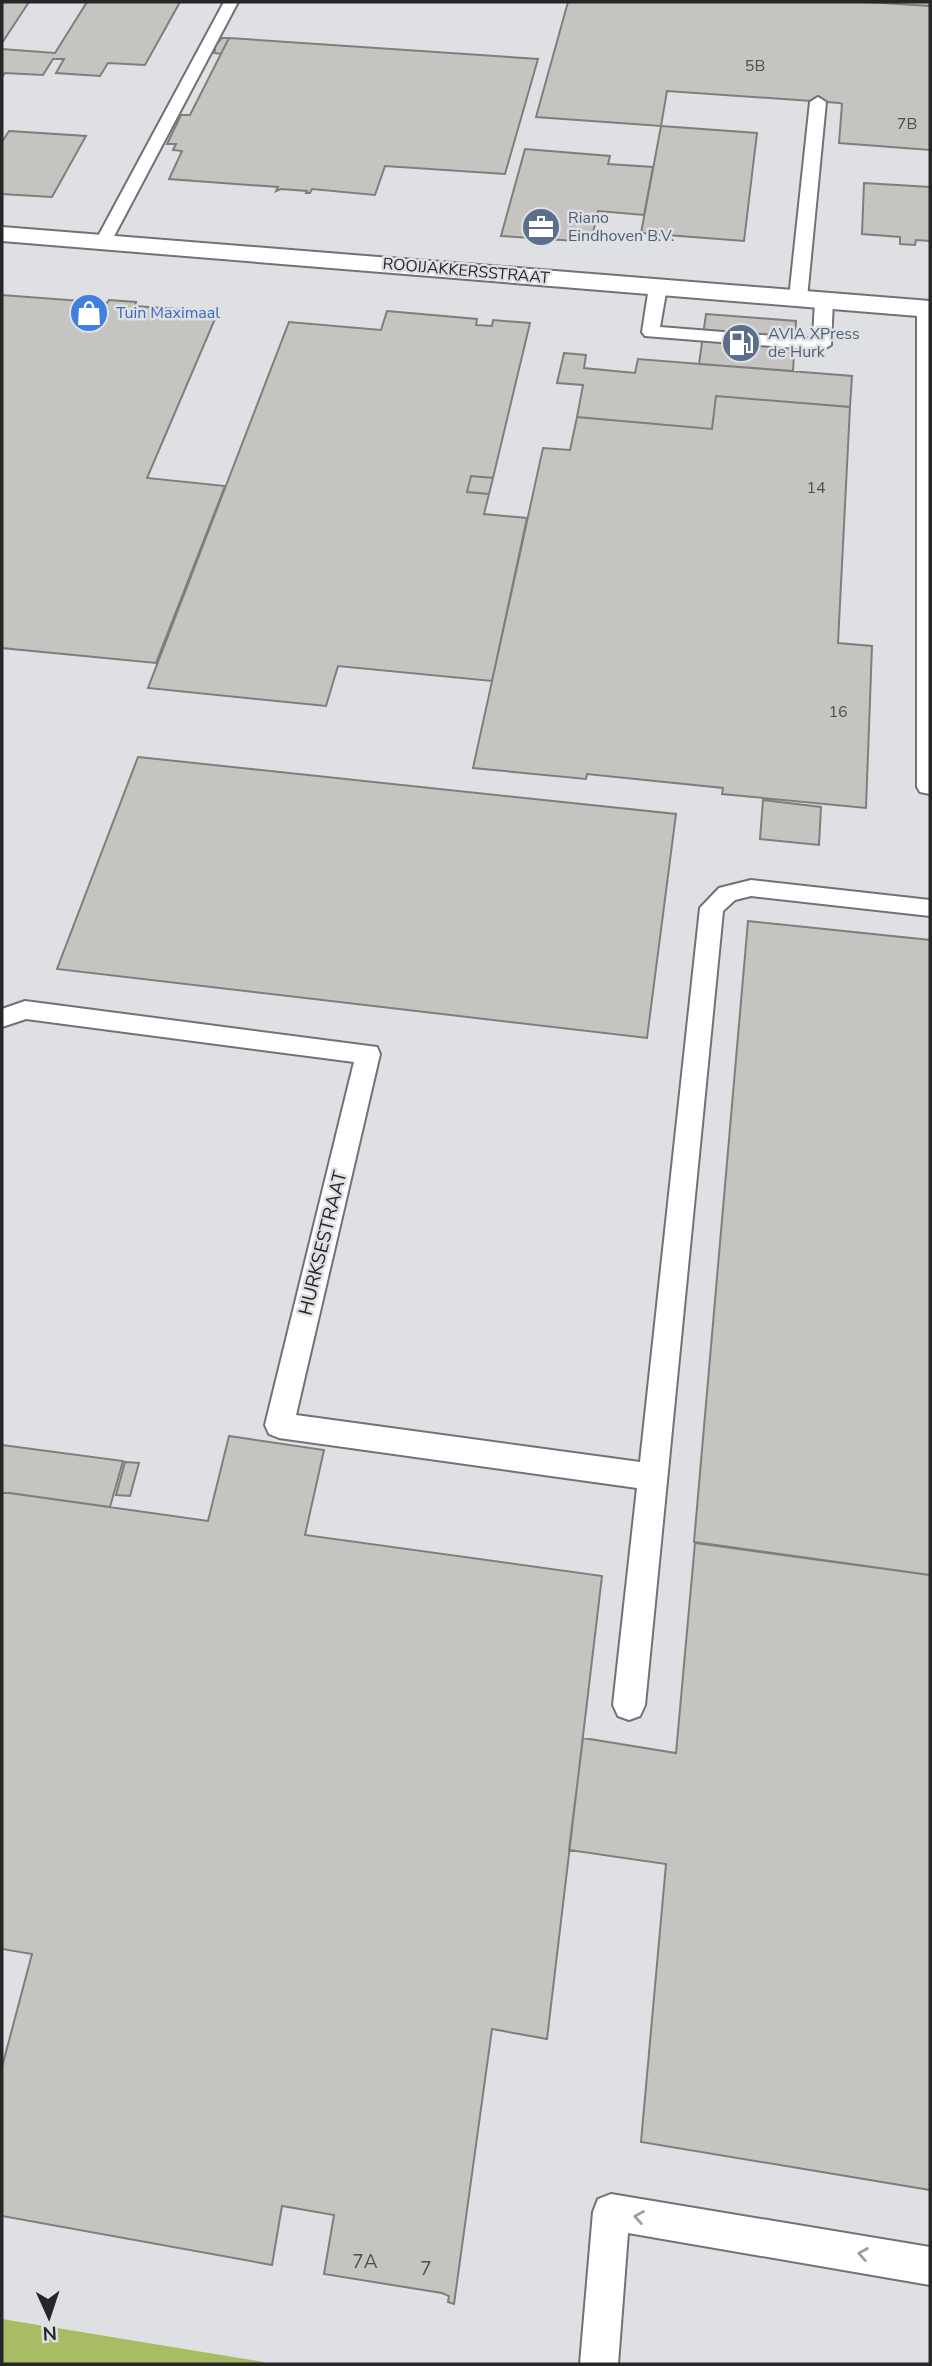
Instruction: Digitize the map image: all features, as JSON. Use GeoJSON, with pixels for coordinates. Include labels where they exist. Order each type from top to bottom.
{"type":"FeatureCollection","features":[{"type":"Feature","properties":{"kind":"street","name":"ROOIJAKKERSSTRAAT"},"geometry":{"type":"LineString","coordinates":[[2,234],[928,309]]}},
{"type":"Feature","properties":{"kind":"lane"},"geometry":{"type":"LineString","coordinates":[[103,242],[232,2]]}},
{"type":"Feature","properties":{"kind":"lane"},"geometry":{"type":"LineString","coordinates":[[798,298],[818,102]]}},
{"type":"Feature","properties":{"kind":"lane"},"geometry":{"type":"LineString","coordinates":[[657,286],[651,332],[822,345],[824,300]]}},
{"type":"Feature","properties":{"kind":"lane"},"geometry":{"type":"LineString","coordinates":[[928,309],[928,786]]}},
{"type":"Feature","properties":{"kind":"lane"},"geometry":{"type":"LineString","coordinates":[[629,1705],[712,908],[727,894],[751,888],[930,908]]}},
{"type":"Feature","properties":{"kind":"lane","name":"HURKSESTRAAT"},"geometry":{"type":"LineString","coordinates":[[2,1018],[25,1010],[368,1054],[279,1425],[654,1477]]}},
{"type":"Feature","properties":{"kind":"lane"},"geometry":{"type":"LineString","coordinates":[[599,2364],[611,2212],[930,2266]]}},
{"type":"Feature","properties":{"kind":"green space"},"geometry":{"type":"Polygon","coordinates":[[[2,2319],[264,2362],[264,2364],[2,2364],[2,2319]]]}},
{"type":"Feature","properties":{"kind":"building"},"geometry":{"type":"Polygon","coordinates":[[[2,2],[29,2],[2,43],[2,2]]]}},
{"type":"Feature","properties":{"kind":"building"},"geometry":{"type":"Polygon","coordinates":[[[87,2],[180,2],[145,65],[108,63],[100,76],[56,73],[64,59],[53,59],[43,75],[5,73],[2,77],[2,49],[55,53],[87,2]]]}},
{"type":"Feature","properties":{"kind":"building"},"geometry":{"type":"Polygon","coordinates":[[[568,2],[866,2],[930,6],[930,150],[839,143],[840,103],[667,91],[661,126],[536,117],[568,2]]]}},
{"type":"Feature","properties":{"kind":"building"},"geometry":{"type":"Polygon","coordinates":[[[866,2],[930,2],[930,6],[866,2]]]}},
{"type":"Feature","properties":{"kind":"building"},"geometry":{"type":"Polygon","coordinates":[[[222,38],[229,38],[221,54],[214,53],[215,50],[212,49],[222,38]]]}},
{"type":"Feature","properties":{"kind":"building"},"geometry":{"type":"Polygon","coordinates":[[[229,38],[538,59],[505,174],[385,166],[375,195],[312,189],[310,193],[281,189],[276,191],[278,187],[169,179],[182,151],[173,150],[176,144],[167,144],[181,115],[190,115],[229,38]]]}},
{"type":"Feature","properties":{"kind":"building"},"geometry":{"type":"Polygon","coordinates":[[[661,126],[757,133],[744,241],[641,233],[661,126]]]}},
{"type":"Feature","properties":{"kind":"building"},"geometry":{"type":"Polygon","coordinates":[[[9,131],[86,136],[52,197],[2,194],[2,142],[9,131]]]}},
{"type":"Feature","properties":{"kind":"building"},"geometry":{"type":"Polygon","coordinates":[[[525,149],[610,156],[608,164],[653,167],[644,215],[598,211],[591,242],[501,236],[525,149]]]}},
{"type":"Feature","properties":{"kind":"building"},"geometry":{"type":"Polygon","coordinates":[[[864,183],[930,187],[930,241],[916,240],[915,245],[900,244],[900,237],[862,234],[864,183]]]}},
{"type":"Feature","properties":{"kind":"building"},"geometry":{"type":"Polygon","coordinates":[[[2,295],[107,303],[109,300],[136,302],[135,306],[218,312],[147,478],[225,486],[156,663],[2,648],[2,295]]]}},
{"type":"Feature","properties":{"kind":"building"},"geometry":{"type":"Polygon","coordinates":[[[387,311],[477,319],[476,325],[492,326],[493,320],[530,323],[493,478],[471,476],[467,492],[489,494],[484,514],[527,518],[492,681],[338,666],[326,706],[148,688],[289,322],[381,330],[387,311]]]}},
{"type":"Feature","properties":{"kind":"building"},"geometry":{"type":"Polygon","coordinates":[[[706,314],[796,321],[793,371],[699,364],[706,314]]]}},
{"type":"Feature","properties":{"kind":"building"},"geometry":{"type":"Polygon","coordinates":[[[564,353],[586,355],[584,368],[635,373],[638,359],[852,376],[850,407],[716,396],[712,429],[577,417],[583,385],[557,383],[564,353]]]}},
{"type":"Feature","properties":{"kind":"building"},"geometry":{"type":"Polygon","coordinates":[[[716,396],[850,407],[838,643],[872,646],[866,808],[722,794],[723,788],[587,774],[586,779],[473,768],[543,448],[570,450],[577,417],[712,429],[716,396]]]}},
{"type":"Feature","properties":{"kind":"building"},"geometry":{"type":"Polygon","coordinates":[[[471,476],[493,478],[489,494],[467,492],[471,476]]]}},
{"type":"Feature","properties":{"kind":"building"},"geometry":{"type":"Polygon","coordinates":[[[138,757],[676,814],[647,1038],[57,969],[138,757]]]}},
{"type":"Feature","properties":{"kind":"building"},"geometry":{"type":"Polygon","coordinates":[[[763,800],[821,807],[819,845],[760,839],[763,800]]]}},
{"type":"Feature","properties":{"kind":"building"},"geometry":{"type":"Polygon","coordinates":[[[748,921],[930,940],[930,1575],[694,1542],[748,921]]]}},
{"type":"Feature","properties":{"kind":"building"},"geometry":{"type":"Polygon","coordinates":[[[229,1436],[324,1450],[305,1535],[602,1576],[547,2039],[492,2029],[454,2304],[448,2302],[449,2296],[442,2293],[324,2274],[334,2215],[282,2206],[272,2265],[2,2216],[2,2067],[32,1954],[2,1949],[2,1492],[208,1521],[229,1436]]]}},
{"type":"Feature","properties":{"kind":"building"},"geometry":{"type":"Polygon","coordinates":[[[2,1445],[123,1461],[110,1507],[2,1492],[2,1445]]]}},
{"type":"Feature","properties":{"kind":"building"},"geometry":{"type":"Polygon","coordinates":[[[125,1462],[139,1463],[130,1496],[116,1495],[125,1462]]]}},
{"type":"Feature","properties":{"kind":"building"},"geometry":{"type":"Polygon","coordinates":[[[695,1543],[930,1575],[930,2190],[641,2142],[666,1864],[569,1850],[583,1738],[676,1753],[695,1543]]]}},
{"type":"Feature","properties":{"kind":"place","name":"Riano Eindhoven B.V."},"geometry":{"type":"Point","coordinates":[541,227]}},
{"type":"Feature","properties":{"kind":"place","name":"Tuin Maximaal"},"geometry":{"type":"Point","coordinates":[89,313]}},
{"type":"Feature","properties":{"kind":"place","name":"AVIA XPress de Hurk"},"geometry":{"type":"Point","coordinates":[741,343]}}]}
